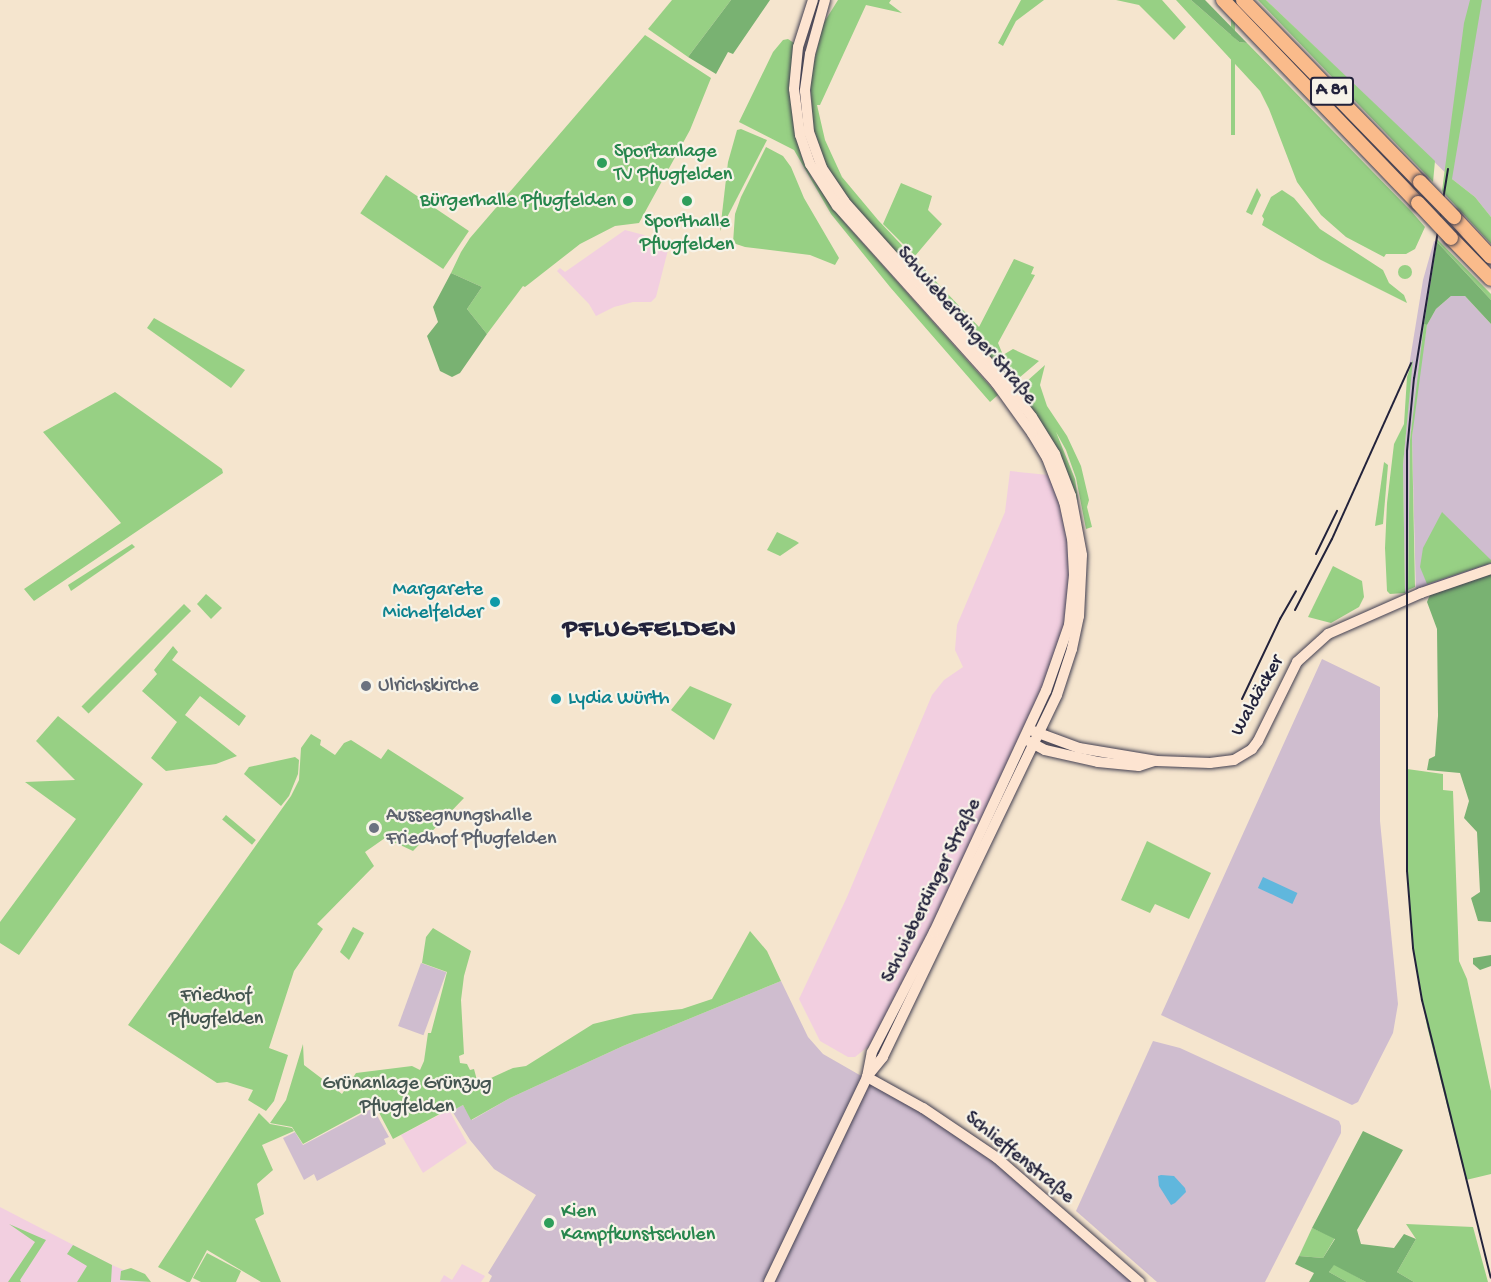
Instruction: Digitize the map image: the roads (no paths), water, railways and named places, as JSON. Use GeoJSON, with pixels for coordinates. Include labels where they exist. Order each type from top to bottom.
{"type":"FeatureCollection","features":[{"type":"Feature","properties":{"kind":"highway","name":"A 81"},"geometry":{"type":"LineString","coordinates":[[1223,0],[1491,279]]}},
{"type":"Feature","properties":{"kind":"highway","name":"A 81"},"geometry":{"type":"LineString","coordinates":[[1243,0],[1491,257]]}},
{"type":"Feature","properties":{"kind":"main road","name":"Schwieberdinger Straße"},"geometry":{"type":"LineString","coordinates":[[813,0],[804,26],[795,67],[794,101],[800,135],[814,172],[837,206],[1017,410],[1047,458],[1064,502],[1073,555],[1071,609],[1060,655],[1003,798]]}},
{"type":"Feature","properties":{"kind":"main road","name":"Schwieberdinger Straße"},"geometry":{"type":"LineString","coordinates":[[769,1282],[867,1077],[883,1057],[903,1004],[1003,798],[1040,734],[1063,679],[1079,616],[1082,555],[1071,496],[1055,454],[1023,404],[844,201],[827,177],[812,142],[806,109],[807,72],[825,0]]}},
{"type":"Feature","properties":{"kind":"main road","name":"Waldäcker"},"geometry":{"type":"LineString","coordinates":[[1027,734],[1040,734],[1078,748],[1157,761],[1222,762],[1245,755],[1258,741],[1292,671],[1305,652],[1337,628],[1413,596],[1491,569]]}},
{"type":"Feature","properties":{"kind":"main road","name":"Waldäcker"},"geometry":{"type":"LineString","coordinates":[[1027,734],[1034,745],[1073,757],[1139,766],[1157,761]]}},
{"type":"Feature","properties":{"kind":"main road","name":"Schlieffenstraße"},"geometry":{"type":"LineString","coordinates":[[867,1077],[923,1108],[997,1158],[1139,1282]]}},
{"type":"Feature","properties":{"kind":"water"},"geometry":{"type":"Polygon","coordinates":[[[1263,877],[1297,893],[1292,904],[1258,888],[1263,877]]]}},
{"type":"Feature","properties":{"kind":"water"},"geometry":{"type":"Polygon","coordinates":[[[1158,1176],[1174,1176],[1185,1188],[1186,1192],[1171,1205],[1159,1186],[1158,1176]]]}},
{"type":"Feature","properties":{"kind":"railway"},"geometry":{"type":"LineString","coordinates":[[1448,169],[1414,378],[1407,451],[1407,871],[1413,948],[1422,1000],[1491,1278]]}},
{"type":"Feature","properties":{"kind":"railway"},"geometry":{"type":"LineString","coordinates":[[1295,610],[1332,539],[1411,363]]}},
{"type":"Feature","properties":{"kind":"railway"},"geometry":{"type":"LineString","coordinates":[[1316,554],[1337,511]]}},
{"type":"Feature","properties":{"kind":"railway"},"geometry":{"type":"LineString","coordinates":[[1242,699],[1296,591]]}},
{"type":"Feature","properties":{"kind":"place","name":"Sportanlage TV Pflugfelden"},"geometry":{"type":"Point","coordinates":[602,163]}},
{"type":"Feature","properties":{"kind":"place","name":"Bürgerhalle Pflugfelden"},"geometry":{"type":"Point","coordinates":[628,201]}},
{"type":"Feature","properties":{"kind":"place","name":"Sporthalle Pflugfelden"},"geometry":{"type":"Point","coordinates":[687,201]}},
{"type":"Feature","properties":{"kind":"place","name":"Margarete Michelfelder"},"geometry":{"type":"Point","coordinates":[495,602]}},
{"type":"Feature","properties":{"kind":"place","name":"Ulrichskirche"},"geometry":{"type":"Point","coordinates":[366,686]}},
{"type":"Feature","properties":{"kind":"place","name":"Lydia Würth"},"geometry":{"type":"Point","coordinates":[556,699]}},
{"type":"Feature","properties":{"kind":"place","name":"Aussegnungshalle Friedhof Pflugfelden"},"geometry":{"type":"Point","coordinates":[374,828]}},
{"type":"Feature","properties":{"kind":"place","name":"Kien Kampfkunstschulen"},"geometry":{"type":"Point","coordinates":[549,1223]}},
{"type":"Feature","properties":{"kind":"district","name":"PFLUGFELDEN"},"geometry":{"type":"Point","coordinates":[650,631]}},
{"type":"Feature","properties":{"kind":"park label","name":"Friedhof Pflugfelden"},"geometry":{"type":"Point","coordinates":[216,1008]}},
{"type":"Feature","properties":{"kind":"park label","name":"Grünanlage Grünzug Pflugfelden"},"geometry":{"type":"Point","coordinates":[407,1096]}}]}
